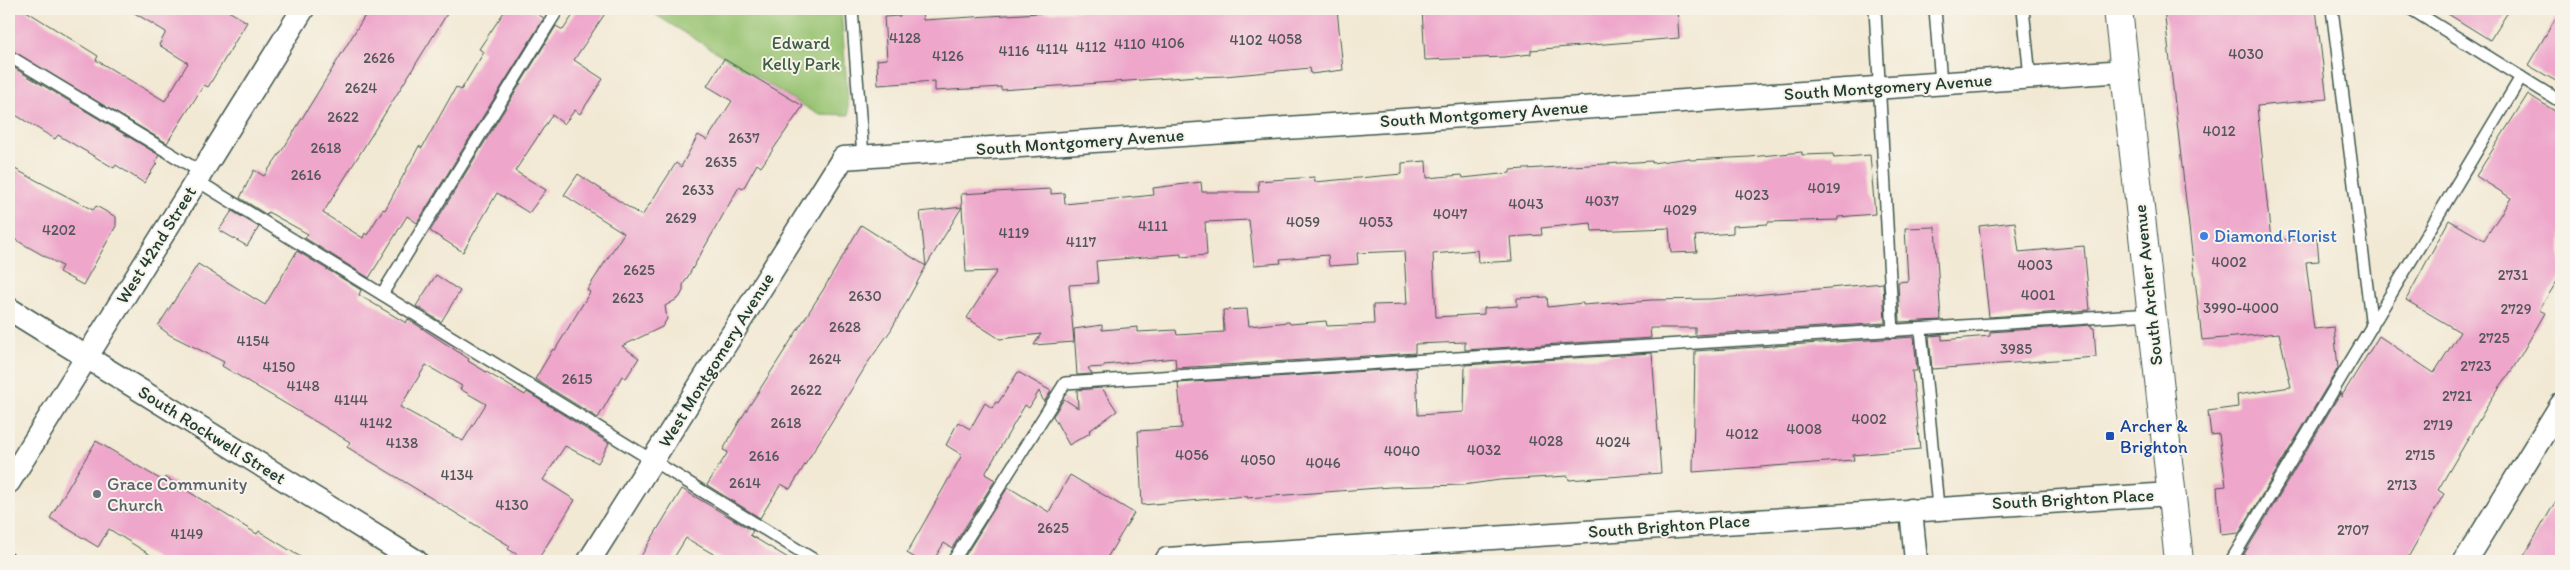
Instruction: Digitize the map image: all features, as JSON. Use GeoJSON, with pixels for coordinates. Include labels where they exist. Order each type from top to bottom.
{"type":"FeatureCollection","features":[{"type":"Feature","properties":{"kind":"main road","name":"South Archer Avenue"},"geometry":{"type":"LineString","coordinates":[[2118,9],[2178,561]]}},
{"type":"Feature","properties":{"kind":"street","name":"West 42nd Street"},"geometry":{"type":"LineString","coordinates":[[9,482],[302,9]]}},
{"type":"Feature","properties":{"kind":"street","name":"South Montgomery Avenue"},"geometry":{"type":"LineString","coordinates":[[853,157],[2125,71]]}},
{"type":"Feature","properties":{"kind":"street","name":"West Montgomery Avenue"},"geometry":{"type":"LineString","coordinates":[[589,561],[652,460],[853,157]]}},
{"type":"Feature","properties":{"kind":"street","name":"South Rockwell Street"},"geometry":{"type":"LineString","coordinates":[[9,309],[416,561]]}},
{"type":"Feature","properties":{"kind":"street"},"geometry":{"type":"LineString","coordinates":[[2465,561],[2561,405]]}},
{"type":"Feature","properties":{"kind":"street","name":"South Brighton Place"},"geometry":{"type":"LineString","coordinates":[[1168,561],[1938,507],[2171,494]]}},
{"type":"Feature","properties":{"kind":"street"},"geometry":{"type":"LineString","coordinates":[[1911,510],[1916,561]]}},
{"type":"Feature","properties":{"kind":"lane"},"geometry":{"type":"LineString","coordinates":[[382,294],[558,9]]}},
{"type":"Feature","properties":{"kind":"lane"},"geometry":{"type":"LineString","coordinates":[[852,9],[853,157]]}},
{"type":"Feature","properties":{"kind":"lane"},"geometry":{"type":"LineString","coordinates":[[1875,9],[1893,332]]}},
{"type":"Feature","properties":{"kind":"lane"},"geometry":{"type":"LineString","coordinates":[[1935,9],[1941,83]]}},
{"type":"Feature","properties":{"kind":"lane"},"geometry":{"type":"LineString","coordinates":[[2023,9],[2030,77]]}},
{"type":"Feature","properties":{"kind":"lane"},"geometry":{"type":"LineString","coordinates":[[2332,9],[2372,327]]}},
{"type":"Feature","properties":{"kind":"lane"},"geometry":{"type":"LineString","coordinates":[[2411,9],[2561,102]]}},
{"type":"Feature","properties":{"kind":"lane"},"geometry":{"type":"LineString","coordinates":[[9,56],[382,294],[816,561]]}},
{"type":"Feature","properties":{"kind":"lane"},"geometry":{"type":"LineString","coordinates":[[2231,561],[2521,77]]}},
{"type":"Feature","properties":{"kind":"lane"},"geometry":{"type":"LineString","coordinates":[[953,561],[1065,383],[1893,332],[2152,314]]}},
{"type":"Feature","properties":{"kind":"lane"},"geometry":{"type":"LineString","coordinates":[[1921,330],[1938,507]]}},
{"type":"Feature","properties":{"kind":"green space","name":"Edward Kelly Park"},"geometry":{"type":"Polygon","coordinates":[[[646,9],[841,9],[849,115],[817,114],[646,9]]]}},
{"type":"Feature","properties":{"kind":"building"},"geometry":{"type":"Polygon","coordinates":[[[9,9],[23,9],[98,56],[96,60],[165,101],[188,63],[159,45],[166,32],[128,9],[225,9],[247,22],[208,87],[204,85],[167,143],[9,49],[9,9]]]}},
{"type":"Feature","properties":{"kind":"building"},"geometry":{"type":"Polygon","coordinates":[[[369,9],[450,9],[323,213],[363,238],[365,233],[367,235],[383,209],[385,210],[419,146],[422,148],[456,87],[461,90],[484,52],[479,49],[506,9],[529,9],[544,18],[417,223],[407,216],[369,278],[305,238],[308,234],[268,212],[267,215],[240,198],[254,170],[264,176],[285,146],[369,9]]]}},
{"type":"Feature","properties":{"kind":"building"},"geometry":{"type":"Polygon","coordinates":[[[577,9],[608,9],[574,60],[603,79],[580,114],[575,110],[564,124],[552,115],[515,171],[546,190],[529,213],[497,193],[463,252],[430,231],[556,26],[563,30],[577,9]]]}},
{"type":"Feature","properties":{"kind":"building"},"geometry":{"type":"Polygon","coordinates":[[[900,9],[922,9],[923,20],[1107,9],[1337,9],[1343,70],[1311,74],[1310,68],[1225,76],[1198,76],[1001,90],[1001,87],[935,91],[935,81],[878,85],[877,60],[887,59],[884,17],[900,16],[900,9]]]}},
{"type":"Feature","properties":{"kind":"building"},"geometry":{"type":"Polygon","coordinates":[[[1422,9],[1604,9],[1604,14],[1651,12],[1651,9],[1677,9],[1679,38],[1531,50],[1531,54],[1504,57],[1425,60],[1422,9]]]}},
{"type":"Feature","properties":{"kind":"building"},"geometry":{"type":"Polygon","coordinates":[[[2164,9],[2316,9],[2327,99],[2257,106],[2271,240],[2317,239],[2319,261],[2306,262],[2314,329],[2334,327],[2338,368],[2239,533],[2221,535],[2217,487],[2226,486],[2219,434],[2211,435],[2208,411],[2238,407],[2237,395],[2291,387],[2279,333],[2202,340],[2164,9]]]}},
{"type":"Feature","properties":{"kind":"building"},"geometry":{"type":"Polygon","coordinates":[[[2440,9],[2510,9],[2490,40],[2440,9]]]}},
{"type":"Feature","properties":{"kind":"building"},"geometry":{"type":"Polygon","coordinates":[[[2561,9],[2561,84],[2528,65],[2561,9]]]}},
{"type":"Feature","properties":{"kind":"building"},"geometry":{"type":"Polygon","coordinates":[[[724,59],[803,106],[761,167],[757,164],[743,189],[739,187],[683,285],[683,291],[679,298],[665,306],[667,319],[662,327],[622,346],[639,358],[626,378],[622,376],[598,418],[535,379],[553,349],[555,350],[590,292],[587,290],[624,233],[564,195],[578,174],[642,216],[676,163],[681,167],[698,135],[707,140],[732,101],[707,86],[724,59]]]}},
{"type":"Feature","properties":{"kind":"building"},"geometry":{"type":"Polygon","coordinates":[[[9,65],[159,155],[155,162],[157,163],[144,183],[116,165],[114,168],[58,135],[55,139],[9,111],[9,65]]]}},
{"type":"Feature","properties":{"kind":"building"},"geometry":{"type":"Polygon","coordinates":[[[2528,94],[2561,115],[2561,275],[2539,310],[2545,313],[2438,490],[2444,494],[2406,561],[2240,561],[2341,392],[2341,397],[2379,336],[2434,373],[2460,332],[2406,300],[2449,220],[2484,240],[2511,198],[2476,176],[2528,94]]]}},
{"type":"Feature","properties":{"kind":"building"},"geometry":{"type":"Polygon","coordinates":[[[1802,152],[1802,155],[1833,154],[1834,158],[1870,155],[1875,214],[1838,217],[1838,220],[1768,222],[1768,224],[1733,226],[1733,233],[1695,236],[1697,252],[1671,253],[1669,228],[1592,231],[1591,223],[1541,228],[1542,235],[1510,237],[1512,261],[1478,263],[1477,250],[1433,254],[1436,317],[1484,314],[1484,308],[1517,306],[1517,298],[1547,297],[1548,307],[1583,303],[1583,305],[1651,300],[1711,299],[1883,283],[1885,323],[1695,335],[1695,328],[1650,328],[1651,338],[1465,350],[1465,342],[1415,344],[1415,353],[1176,368],[1175,358],[1104,365],[1104,367],[1088,368],[1092,374],[1077,375],[1074,329],[1102,325],[1102,330],[1138,327],[1138,332],[1176,330],[1177,335],[1224,332],[1223,310],[1247,309],[1249,326],[1326,321],[1327,326],[1374,324],[1373,305],[1407,304],[1404,251],[1357,253],[1358,264],[1329,266],[1328,255],[1280,259],[1281,263],[1254,265],[1249,220],[1205,222],[1207,255],[1181,257],[1181,254],[1096,261],[1098,283],[1069,285],[1074,342],[1034,345],[1041,334],[1000,339],[967,318],[997,271],[966,272],[961,194],[1051,189],[1051,194],[1064,193],[1065,204],[1154,195],[1153,188],[1201,182],[1202,192],[1259,192],[1258,181],[1314,177],[1315,182],[1402,174],[1402,163],[1426,161],[1427,178],[1462,175],[1463,178],[1510,173],[1510,170],[1652,161],[1652,163],[1689,158],[1690,160],[1750,157],[1802,152]]]}},
{"type":"Feature","properties":{"kind":"building"},"geometry":{"type":"Polygon","coordinates":[[[9,166],[93,210],[96,206],[116,217],[116,226],[83,285],[59,272],[62,266],[9,236],[9,166]]]}},
{"type":"Feature","properties":{"kind":"building"},"geometry":{"type":"Polygon","coordinates":[[[962,207],[926,266],[920,212],[962,207]]]}},
{"type":"Feature","properties":{"kind":"building"},"geometry":{"type":"Polygon","coordinates":[[[232,211],[259,227],[247,246],[219,230],[232,211]]]}},
{"type":"Feature","properties":{"kind":"building"},"geometry":{"type":"Polygon","coordinates":[[[2015,222],[2019,252],[2084,246],[2090,310],[1989,317],[1979,226],[2015,222]]]}},
{"type":"Feature","properties":{"kind":"building"},"geometry":{"type":"Polygon","coordinates":[[[861,225],[926,266],[891,330],[869,361],[790,489],[781,484],[760,518],[707,485],[728,452],[723,450],[739,422],[823,290],[861,225]]]}},
{"type":"Feature","properties":{"kind":"building"},"geometry":{"type":"Polygon","coordinates":[[[1935,227],[1941,320],[1900,322],[1898,282],[1908,281],[1905,228],[1935,227]]]}},
{"type":"Feature","properties":{"kind":"building"},"geometry":{"type":"Polygon","coordinates":[[[297,251],[361,290],[359,295],[406,323],[408,319],[469,359],[468,361],[525,395],[527,392],[609,443],[598,463],[565,446],[543,480],[575,500],[537,561],[528,561],[508,549],[510,546],[347,447],[350,442],[222,366],[224,362],[170,335],[158,326],[198,264],[265,305],[297,251]],[[426,365],[400,407],[463,441],[486,404],[460,389],[462,386],[426,365]]]}},
{"type":"Feature","properties":{"kind":"building"},"geometry":{"type":"Polygon","coordinates":[[[436,275],[460,291],[441,322],[416,306],[436,275]]]}},
{"type":"Feature","properties":{"kind":"building"},"geometry":{"type":"Polygon","coordinates":[[[2091,325],[2094,328],[2096,357],[1932,369],[1929,336],[1942,335],[1942,340],[1990,336],[1990,332],[2091,325]]]}},
{"type":"Feature","properties":{"kind":"building"},"geometry":{"type":"Polygon","coordinates":[[[1914,337],[1917,371],[1912,371],[1920,449],[1853,455],[1854,460],[1693,472],[1695,351],[1914,337]]]}},
{"type":"Feature","properties":{"kind":"building"},"geometry":{"type":"Polygon","coordinates":[[[1652,353],[1661,473],[1569,480],[1568,476],[1500,480],[1463,485],[1391,487],[1142,505],[1138,431],[1182,428],[1178,383],[1416,368],[1418,415],[1464,412],[1465,365],[1652,353]]]}},
{"type":"Feature","properties":{"kind":"building"},"geometry":{"type":"Polygon","coordinates":[[[1018,372],[1051,391],[1044,402],[1039,391],[1029,408],[1025,405],[985,474],[995,480],[952,548],[944,543],[933,561],[920,561],[907,553],[962,455],[946,445],[958,422],[970,429],[985,403],[992,408],[996,402],[998,403],[1018,372]]]}},
{"type":"Feature","properties":{"kind":"building"},"geometry":{"type":"Polygon","coordinates":[[[1102,388],[1117,411],[1089,431],[1090,433],[1069,445],[1053,416],[1064,399],[1078,408],[1077,390],[1102,388]]]}},
{"type":"Feature","properties":{"kind":"building"},"geometry":{"type":"Polygon","coordinates":[[[96,441],[163,481],[165,477],[257,534],[259,531],[307,561],[160,561],[109,529],[98,547],[50,518],[96,441]]]}},
{"type":"Feature","properties":{"kind":"building"},"geometry":{"type":"Polygon","coordinates":[[[1070,475],[1134,513],[1105,561],[973,561],[965,556],[1008,487],[1049,512],[1070,475]]]}},
{"type":"Feature","properties":{"kind":"building"},"geometry":{"type":"Polygon","coordinates":[[[682,489],[753,531],[750,535],[793,561],[725,561],[686,538],[672,561],[638,561],[682,489]]]}},
{"type":"Feature","properties":{"kind":"building"},"geometry":{"type":"Polygon","coordinates":[[[2561,492],[2561,561],[2521,561],[2561,492]]]}},
{"type":"Feature","properties":{"kind":"place","name":"Diamond Florist"},"geometry":{"type":"Point","coordinates":[2204,236]}},
{"type":"Feature","properties":{"kind":"place","name":"Archer & Brighton"},"geometry":{"type":"Point","coordinates":[2110,436]}},
{"type":"Feature","properties":{"kind":"place","name":"Grace Community Church"},"geometry":{"type":"Point","coordinates":[97,494]}}]}
